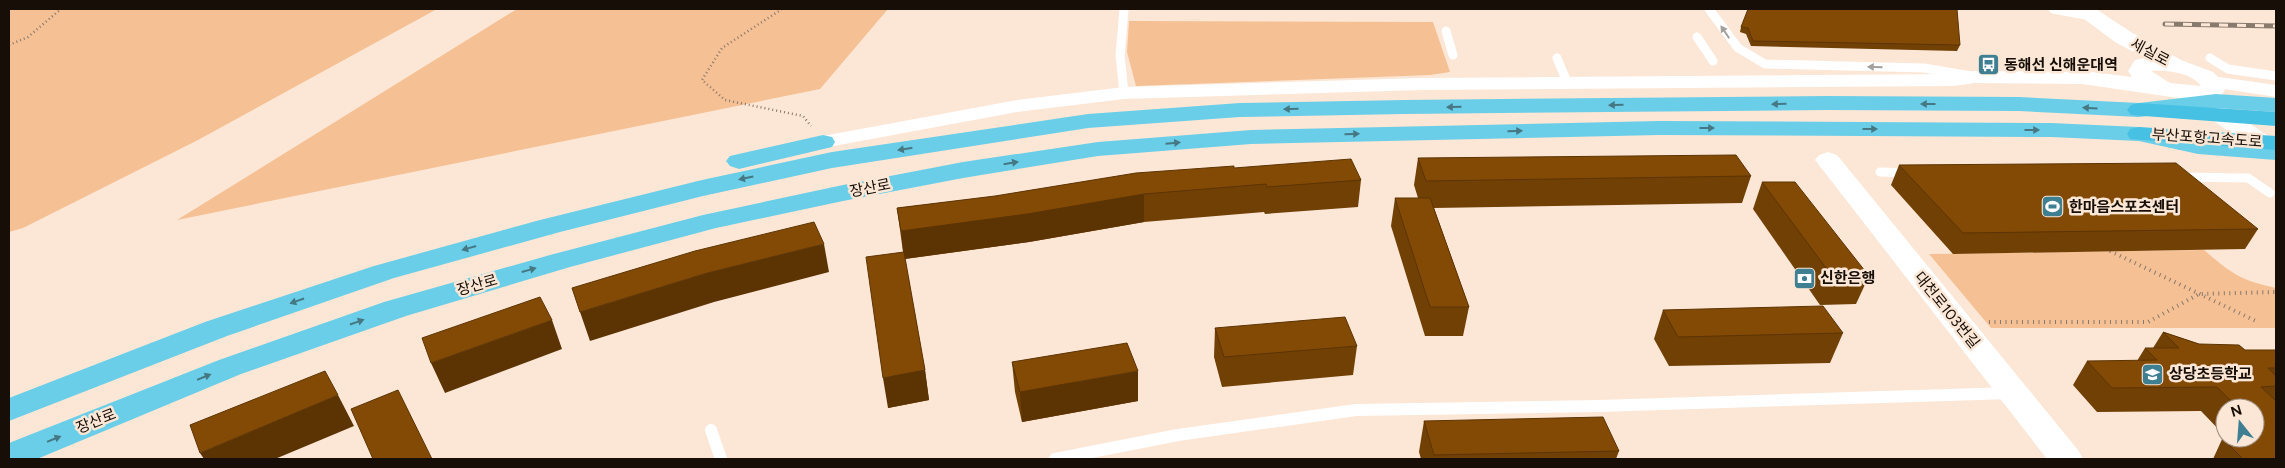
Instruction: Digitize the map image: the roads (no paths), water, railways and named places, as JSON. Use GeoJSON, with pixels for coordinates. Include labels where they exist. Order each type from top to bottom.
{"type":"FeatureCollection","features":[{"type":"Feature","properties":{"kind":"highway"},"geometry":{"type":"LineString","coordinates":[[2139,122],[2216,101],[2276,105]]}},
{"type":"Feature","properties":{"kind":"highway"},"geometry":{"type":"LineString","coordinates":[[9,410],[225,326],[384,272],[550,226],[720,184],[832,160],[1088,121],[1240,110],[1827,103],[2020,104],[2139,122],[2198,147],[2276,153]]}},
{"type":"Feature","properties":{"kind":"highway","name":"부산포항고속도로"},"geometry":{"type":"LineString","coordinates":[[2139,122],[2276,119]]}},
{"type":"Feature","properties":{"kind":"highway","name":"부산포항고속도로"},"geometry":{"type":"LineString","coordinates":[[2139,122],[2276,143]]}},
{"type":"Feature","properties":{"kind":"highway","name":"장산로"},"geometry":{"type":"LineString","coordinates":[[9,457],[230,367],[395,309],[560,261],[713,221],[963,170],[1098,149],[1251,137],[1659,128],[2041,130],[2139,122]]}},
{"type":"Feature","properties":{"kind":"highway"},"geometry":{"type":"LineString","coordinates":[[550,226],[633,189],[699,170],[823,142]]}},
{"type":"Feature","properties":{"kind":"street","name":"세실로"},"geometry":{"type":"LineString","coordinates":[[2088,13],[2123,37],[2177,66]]}},
{"type":"Feature","properties":{"kind":"street","name":"세실로"},"geometry":{"type":"LineString","coordinates":[[2123,37],[2141,68],[2145,79],[2161,87],[2203,90],[2276,138]]}},
{"type":"Feature","properties":{"kind":"street","name":"세실로"},"geometry":{"type":"LineString","coordinates":[[2141,68],[2157,63],[2177,66],[2199,73],[2203,90],[2276,153]]}},
{"type":"Feature","properties":{"kind":"street"},"geometry":{"type":"LineString","coordinates":[[2083,78],[2141,68]]}},
{"type":"Feature","properties":{"kind":"street"},"geometry":{"type":"LineString","coordinates":[[823,142],[1017,106],[1124,93],[1277,87],[1567,82],[1954,80],[1975,77],[2083,78],[2161,87]]}},
{"type":"Feature","properties":{"kind":"street"},"geometry":{"type":"LineString","coordinates":[[2203,90],[2276,91]]}},
{"type":"Feature","properties":{"kind":"street","name":"대천로103번길"},"geometry":{"type":"LineString","coordinates":[[1828,160],[2066,459]]}},
{"type":"Feature","properties":{"kind":"lane"},"geometry":{"type":"LineString","coordinates":[[1124,9],[1120,55],[1124,93]]}},
{"type":"Feature","properties":{"kind":"lane"},"geometry":{"type":"LineString","coordinates":[[1710,9],[1737,49],[1749,58],[1765,64],[1924,68],[1975,77]]}},
{"type":"Feature","properties":{"kind":"lane"},"geometry":{"type":"LineString","coordinates":[[2053,9],[2088,13]]}},
{"type":"Feature","properties":{"kind":"lane"},"geometry":{"type":"LineString","coordinates":[[1446,31],[1453,55]]}},
{"type":"Feature","properties":{"kind":"lane"},"geometry":{"type":"LineString","coordinates":[[1697,37],[1713,62]]}},
{"type":"Feature","properties":{"kind":"lane"},"geometry":{"type":"LineString","coordinates":[[1557,58],[1567,82]]}},
{"type":"Feature","properties":{"kind":"lane"},"geometry":{"type":"LineString","coordinates":[[2210,58],[2228,69],[2276,76]]}},
{"type":"Feature","properties":{"kind":"lane"},"geometry":{"type":"LineString","coordinates":[[1880,172],[1920,173]]}},
{"type":"Feature","properties":{"kind":"lane"},"geometry":{"type":"LineString","coordinates":[[2168,177],[2248,178],[2270,193]]}},
{"type":"Feature","properties":{"kind":"lane"},"geometry":{"type":"LineString","coordinates":[[1054,459],[1178,435],[1356,410],[1609,406],[2014,394]]}},
{"type":"Feature","properties":{"kind":"lane"},"geometry":{"type":"LineString","coordinates":[[711,430],[722,459]]}},
{"type":"Feature","properties":{"kind":"railway"},"geometry":{"type":"LineString","coordinates":[[2165,24],[2276,26]]}},
{"type":"Feature","properties":{"kind":"place","name":"동해선 신해운대역"},"geometry":{"type":"Point","coordinates":[1988,65]}},
{"type":"Feature","properties":{"kind":"place","name":"한마음스포츠센터"},"geometry":{"type":"Point","coordinates":[2053,207]}},
{"type":"Feature","properties":{"kind":"place","name":"신한은행"},"geometry":{"type":"Point","coordinates":[1804,278]}},
{"type":"Feature","properties":{"kind":"place","name":"상당초등학교"},"geometry":{"type":"Point","coordinates":[2153,374]}}]}
